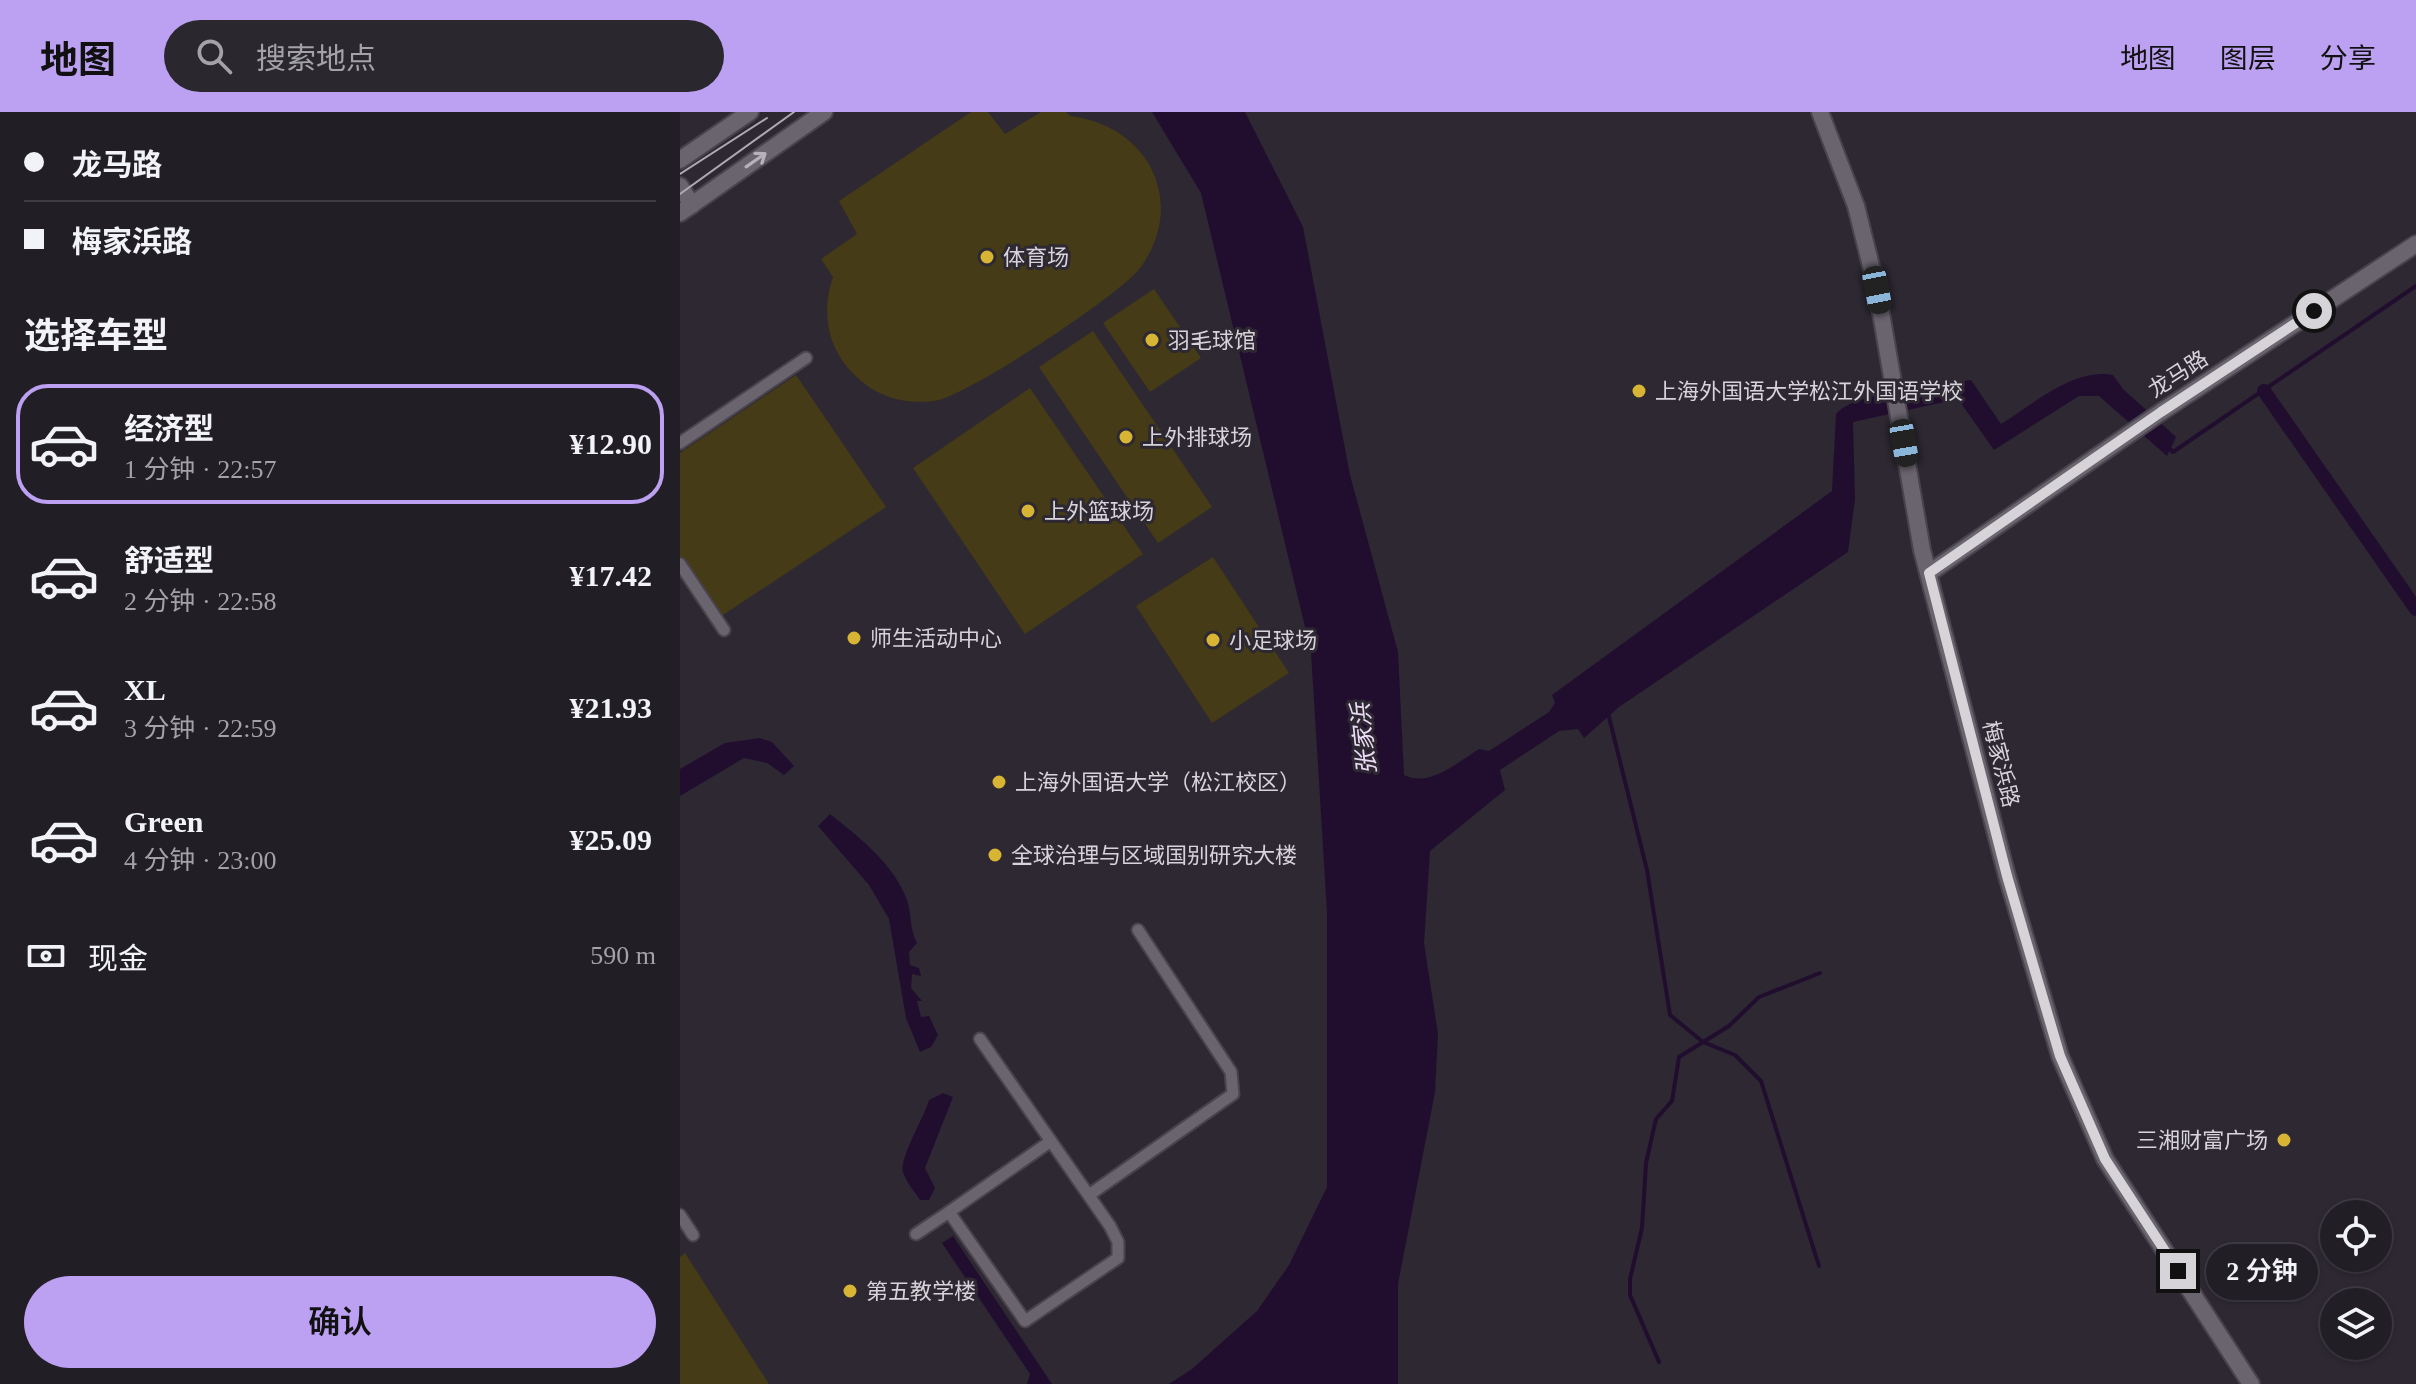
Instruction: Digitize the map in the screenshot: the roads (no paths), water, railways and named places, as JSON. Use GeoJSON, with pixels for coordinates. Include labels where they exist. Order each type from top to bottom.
{"type":"FeatureCollection","features":[{"type":"Feature","properties":{"kind":"main road"},"geometry":{"type":"LineString","coordinates":[[680,160],[750,112]]}},
{"type":"Feature","properties":{"kind":"main road"},"geometry":{"type":"LineString","coordinates":[[680,186],[686,209],[824,112]]}},
{"type":"Feature","properties":{"kind":"main road","name":"梅家浜路"},"geometry":{"type":"LineString","coordinates":[[1820,112],[1856,206],[1877,290],[1929,573],[2007,876],[2060,1056],[2105,1159],[2251,1384]]}},
{"type":"Feature","properties":{"kind":"main road","name":"龙马路"},"geometry":{"type":"LineString","coordinates":[[1929,573],[2161,412],[2416,244]]}},
{"type":"Feature","properties":{"kind":"street"},"geometry":{"type":"LineString","coordinates":[[680,443],[806,358]]}},
{"type":"Feature","properties":{"kind":"street"},"geometry":{"type":"LineString","coordinates":[[680,564],[724,630]]}},
{"type":"Feature","properties":{"kind":"street"},"geometry":{"type":"LineString","coordinates":[[1089,1195],[1233,1094],[1231,1072],[1138,930]]}},
{"type":"Feature","properties":{"kind":"street"},"geometry":{"type":"LineString","coordinates":[[949,1212],[1025,1321],[1118,1258],[1118,1242],[1089,1195],[980,1039]]}},
{"type":"Feature","properties":{"kind":"street"},"geometry":{"type":"LineString","coordinates":[[916,1234],[1051,1141]]}},
{"type":"Feature","properties":{"kind":"street"},"geometry":{"type":"LineString","coordinates":[[680,1215],[693,1235]]}},
{"type":"Feature","properties":{"kind":"water","name":"张家浜"},"geometry":{"type":"Polygon","coordinates":[[[1152,112],[1245,112],[1303,227],[1350,475],[1398,652],[1404,775],[1423,778],[1443,772],[1479,749],[1489,751],[1549,712],[1555,703],[1552,695],[1832,491],[1836,414],[1846,406],[1879,395],[1971,380],[2001,424],[2069,382],[2098,374],[2113,375],[2123,389],[2176,437],[2167,456],[2099,396],[2079,396],[1994,450],[1958,399],[1853,422],[1855,499],[1848,552],[1619,707],[1584,738],[1578,729],[1559,731],[1500,770],[1505,790],[1430,851],[1424,943],[1438,1034],[1435,1092],[1398,1284],[1398,1384],[1169,1384],[1192,1369],[1257,1311],[1289,1265],[1327,1187],[1327,912],[1311,652],[1201,193],[1152,112]]]}},
{"type":"Feature","properties":{"kind":"water"},"geometry":{"type":"Polygon","coordinates":[[[760,738],[772,742],[794,766],[784,775],[767,763],[744,758],[680,796],[680,769],[725,743],[760,738]]]}},
{"type":"Feature","properties":{"kind":"water"},"geometry":{"type":"Polygon","coordinates":[[[830,814],[885,863],[907,900],[917,943],[909,952],[910,965],[919,968],[921,976],[912,974],[911,988],[922,1001],[917,1001],[921,1017],[929,1016],[938,1035],[931,1047],[920,1052],[906,1018],[889,919],[869,885],[818,826],[830,814]]]}},
{"type":"Feature","properties":{"kind":"water"},"geometry":{"type":"Polygon","coordinates":[[[943,1093],[953,1097],[925,1168],[935,1188],[929,1200],[920,1200],[906,1179],[903,1166],[929,1100],[943,1093]]]}},
{"type":"Feature","properties":{"kind":"water"},"geometry":{"type":"Polygon","coordinates":[[[953,1236],[1052,1384],[1027,1384],[1030,1374],[942,1243],[953,1236]]]}},
{"type":"Feature","properties":{"kind":"waterway"},"geometry":{"type":"LineString","coordinates":[[2168,447],[2173,452],[2416,286]]}},
{"type":"Feature","properties":{"kind":"waterway"},"geometry":{"type":"LineString","coordinates":[[2264,391],[2416,609]]}},
{"type":"Feature","properties":{"kind":"waterway"},"geometry":{"type":"LineString","coordinates":[[1608,713],[1647,870],[1670,1015],[1703,1042],[1735,1055],[1761,1081],[1819,1266]]}},
{"type":"Feature","properties":{"kind":"waterway"},"geometry":{"type":"LineString","coordinates":[[1659,1362],[1630,1295],[1630,1279],[1642,1228],[1646,1163],[1656,1119],[1672,1101],[1679,1057],[1729,1026],[1759,997],[1820,973]]}},
{"type":"Feature","properties":{"kind":"tram line"},"geometry":{"type":"LineString","coordinates":[[680,194],[794,112]]}},
{"type":"Feature","properties":{"kind":"tram line"},"geometry":{"type":"LineString","coordinates":[[680,174],[767,118]]}},
{"type":"Feature","properties":{"kind":"place","name":"体育场"},"geometry":{"type":"Point","coordinates":[987,257]}},
{"type":"Feature","properties":{"kind":"place","name":"羽毛球馆"},"geometry":{"type":"Point","coordinates":[1152,340]}},
{"type":"Feature","properties":{"kind":"place","name":"上海外国语大学松江外国语学校"},"geometry":{"type":"Point","coordinates":[1639,391]}},
{"type":"Feature","properties":{"kind":"place","name":"上外排球场"},"geometry":{"type":"Point","coordinates":[1126,437]}},
{"type":"Feature","properties":{"kind":"place","name":"上外篮球场"},"geometry":{"type":"Point","coordinates":[1028,511]}},
{"type":"Feature","properties":{"kind":"place","name":"师生活动中心"},"geometry":{"type":"Point","coordinates":[854,638]}},
{"type":"Feature","properties":{"kind":"place","name":"小足球场"},"geometry":{"type":"Point","coordinates":[1213,640]}},
{"type":"Feature","properties":{"kind":"place","name":"上海外国语大学（松江校区）"},"geometry":{"type":"Point","coordinates":[999,782]}},
{"type":"Feature","properties":{"kind":"place","name":"全球治理与区域国别研究大楼"},"geometry":{"type":"Point","coordinates":[995,855]}},
{"type":"Feature","properties":{"kind":"place","name":"三湘财富广场"},"geometry":{"type":"Point","coordinates":[2284,1140]}},
{"type":"Feature","properties":{"kind":"place","name":"第五教学楼"},"geometry":{"type":"Point","coordinates":[850,1291]}}]}
